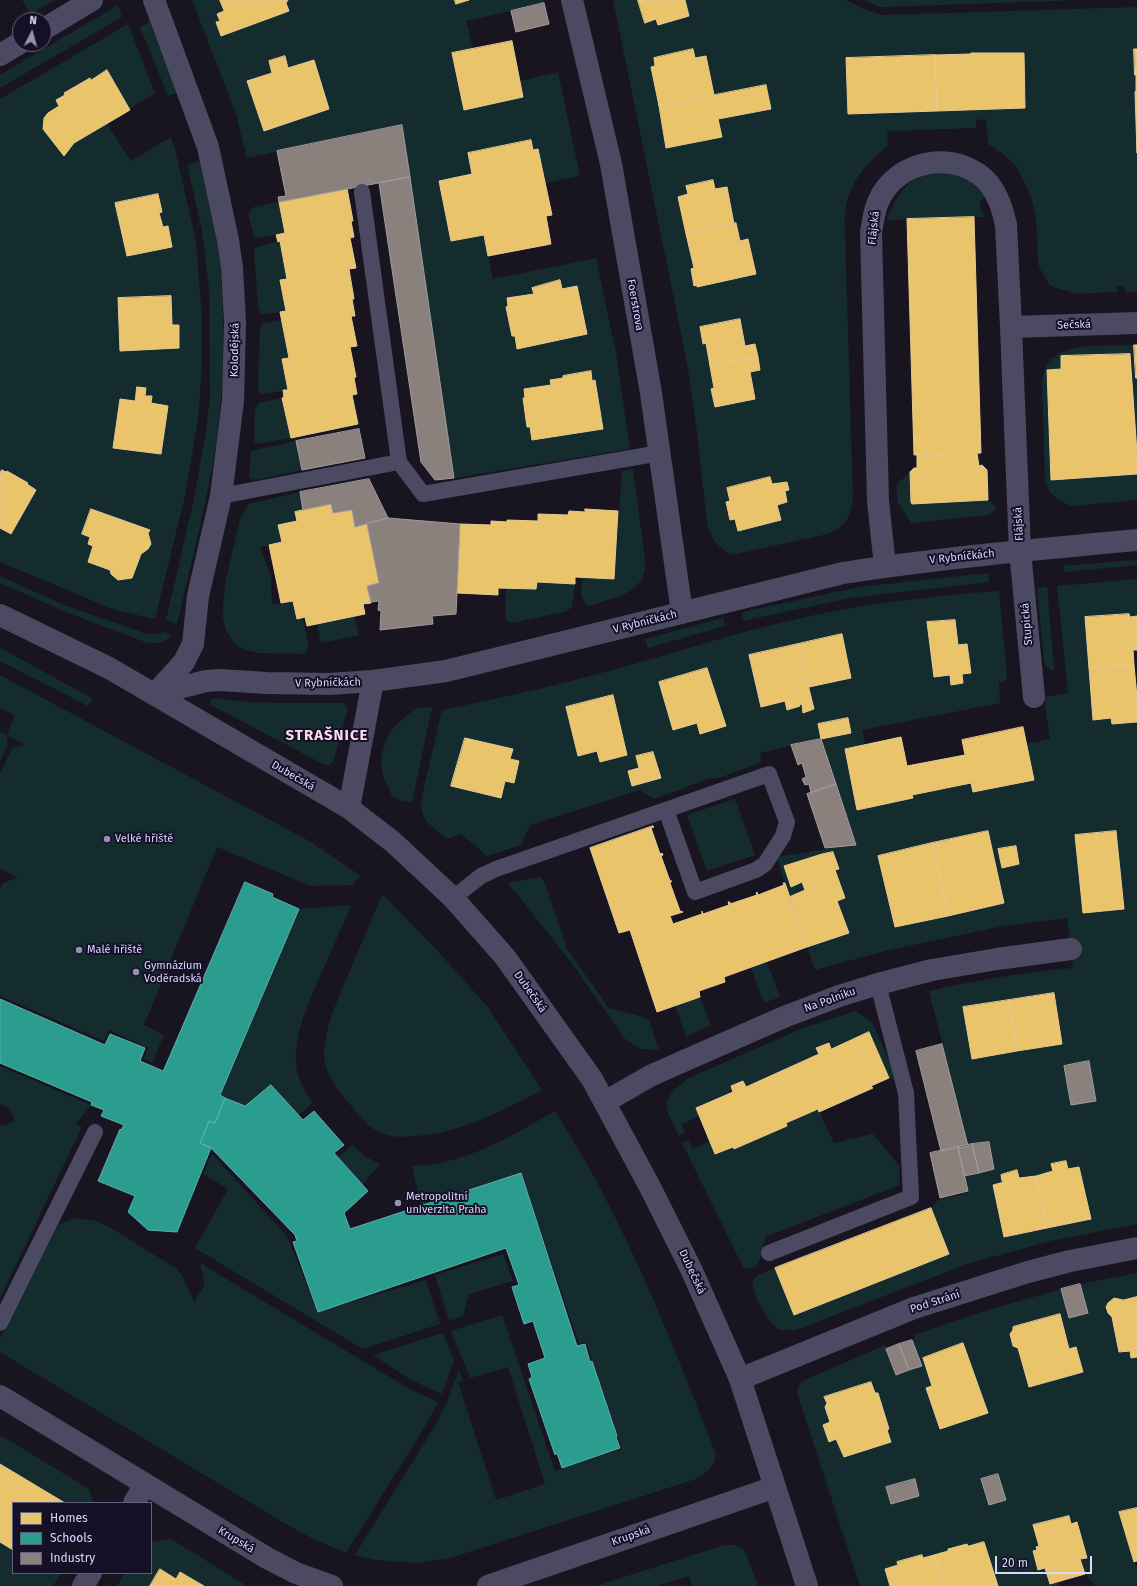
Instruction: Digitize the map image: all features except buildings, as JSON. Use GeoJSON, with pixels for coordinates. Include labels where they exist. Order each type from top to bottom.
{"type":"FeatureCollection","features":[{"type":"Feature","properties":{"kind":"street"},"geometry":{"type":"LineString","coordinates":[[52,24],[92,0]]}},
{"type":"Feature","properties":{"kind":"street","name":"Kolodějská"},"geometry":{"type":"LineString","coordinates":[[154,0],[208,147],[225,225],[232,268],[236,321],[233,401],[221,496],[198,596],[194,644],[184,662],[155,694]]}},
{"type":"Feature","properties":{"kind":"street","name":"Foerstrova"},"geometry":{"type":"LineString","coordinates":[[572,0],[611,164],[660,453],[682,613]]}},
{"type":"Feature","properties":{"kind":"street"},"geometry":{"type":"LineString","coordinates":[[0,55],[12,48]]}},
{"type":"Feature","properties":{"kind":"street","name":"Flájská"},"geometry":{"type":"LineString","coordinates":[[885,566],[878,501],[871,232],[873,216],[878,201],[885,188],[896,178],[908,169],[922,164],[936,162],[951,163],[965,167],[978,174],[989,184],[997,196],[1003,210],[1006,224],[1020,551]]}},
{"type":"Feature","properties":{"kind":"street","name":"Sečská"},"geometry":{"type":"LineString","coordinates":[[1011,327],[1137,322]]}},
{"type":"Feature","properties":{"kind":"street","name":"V Rybníčkách"},"geometry":{"type":"LineString","coordinates":[[155,694],[206,681],[220,680],[267,683],[329,684],[373,682],[446,671],[843,573],[885,566],[1137,540]]}},
{"type":"Feature","properties":{"kind":"street","name":"Stupická"},"geometry":{"type":"LineString","coordinates":[[1020,551],[1034,697]]}},
{"type":"Feature","properties":{"kind":"street","name":"Dubečská"},"geometry":{"type":"LineString","coordinates":[[0,615],[109,668],[349,808],[393,842],[453,898],[506,957],[573,1052],[605,1102],[692,1271],[740,1378],[807,1586]]}},
{"type":"Feature","properties":{"kind":"street"},"geometry":{"type":"LineString","coordinates":[[349,808],[373,682]]}},
{"type":"Feature","properties":{"kind":"street","name":"Na Polníku"},"geometry":{"type":"LineString","coordinates":[[605,1102],[650,1076],[784,1017],[838,996],[932,970],[1071,949]]}},
{"type":"Feature","properties":{"kind":"street","name":"Pod Strání"},"geometry":{"type":"LineString","coordinates":[[740,1378],[914,1308],[1028,1272],[1070,1261],[1137,1248]]}},
{"type":"Feature","properties":{"kind":"street","name":"Krupská"},"geometry":{"type":"LineString","coordinates":[[0,1396],[267,1558],[296,1573],[332,1586]]}},
{"type":"Feature","properties":{"kind":"street"},"geometry":{"type":"LineString","coordinates":[[135,1502],[145,1484]]}},
{"type":"Feature","properties":{"kind":"street","name":"Krupská"},"geometry":{"type":"LineString","coordinates":[[488,1586],[775,1487]]}},
{"type":"Feature","properties":{"kind":"street"},"geometry":{"type":"LineString","coordinates":[[83,1586],[90,1574]]}},
{"type":"Feature","properties":{"kind":"lane"},"geometry":{"type":"LineString","coordinates":[[362,192],[399,462],[423,494],[660,453]]}},
{"type":"Feature","properties":{"kind":"lane"},"geometry":{"type":"LineString","coordinates":[[221,496],[399,462]]}},
{"type":"Feature","properties":{"kind":"lane"},"geometry":{"type":"LineString","coordinates":[[453,898],[481,876],[496,869],[769,774],[787,822],[783,836],[765,864],[756,870],[695,892],[666,810]]}},
{"type":"Feature","properties":{"kind":"lane"},"geometry":{"type":"LineString","coordinates":[[769,1254],[911,1197],[906,1092],[878,984]]}},
{"type":"Feature","properties":{"kind":"lane"},"geometry":{"type":"LineString","coordinates":[[0,1323],[95,1132]]}},
{"type":"Feature","properties":{"kind":"green space"},"geometry":{"type":"Polygon","coordinates":[[[22,0],[55,0],[34,12],[30,12],[22,0]]]}},
{"type":"Feature","properties":{"kind":"green space"},"geometry":{"type":"Polygon","coordinates":[[[192,0],[220,0],[224,11],[218,14],[220,21],[216,22],[221,36],[288,11],[286,3],[288,0],[455,0],[457,4],[469,0],[543,0],[544,3],[466,21],[473,49],[452,53],[464,110],[523,97],[520,81],[558,72],[580,176],[546,183],[543,167],[533,150],[531,140],[468,153],[472,174],[439,182],[451,241],[484,235],[493,279],[596,258],[616,353],[630,449],[454,478],[402,125],[247,158],[236,114],[192,0]],[[285,56],[269,61],[272,73],[248,81],[264,131],[329,109],[314,60],[288,68],[285,56]],[[560,280],[533,288],[534,294],[507,298],[508,306],[506,307],[512,336],[515,336],[517,348],[587,334],[577,286],[562,289],[560,280]],[[591,372],[550,380],[551,385],[524,389],[525,398],[523,398],[527,427],[530,427],[532,440],[602,429],[595,380],[592,381],[591,372]]]}},
{"type":"Feature","properties":{"kind":"green space"},"geometry":{"type":"Polygon","coordinates":[[[613,0],[638,0],[644,23],[656,19],[658,24],[689,16],[685,0],[846,0],[866,10],[883,15],[1137,7],[1137,49],[1134,49],[1137,153],[1137,292],[1125,292],[1124,286],[1117,286],[1117,292],[1076,294],[1050,285],[1040,269],[1038,262],[1036,217],[1031,196],[1016,166],[1003,154],[988,144],[986,119],[976,120],[976,128],[887,131],[888,146],[873,158],[856,179],[845,209],[853,498],[848,518],[837,530],[823,535],[732,555],[715,542],[708,528],[707,522],[688,368],[613,0]],[[693,49],[654,58],[655,66],[651,67],[666,148],[722,137],[718,119],[771,109],[766,85],[714,95],[706,56],[695,58],[693,49]],[[1024,53],[887,56],[848,113],[1025,108],[1024,53]],[[713,180],[687,186],[688,194],[678,197],[694,268],[691,269],[694,286],[756,274],[748,239],[740,241],[736,224],[734,224],[727,187],[715,189],[713,180]],[[740,320],[700,327],[703,344],[706,343],[714,388],[711,389],[715,407],[754,399],[750,372],[760,370],[755,344],[745,346],[740,320]],[[770,477],[727,488],[730,501],[726,502],[730,519],[735,519],[738,531],[780,520],[777,505],[785,491],[789,490],[787,482],[772,484],[770,477]]]}},
{"type":"Feature","properties":{"kind":"green space"},"geometry":{"type":"Polygon","coordinates":[[[864,0],[1079,0],[880,7],[864,0]]]}},
{"type":"Feature","properties":{"kind":"green space"},"geometry":{"type":"Polygon","coordinates":[[[118,5],[122,17],[0,88],[0,75],[39,52],[52,52],[52,44],[118,5]]]}},
{"type":"Feature","properties":{"kind":"green space"},"geometry":{"type":"Polygon","coordinates":[[[150,22],[177,93],[168,96],[140,27],[150,22]]]}},
{"type":"Feature","properties":{"kind":"green space"},"geometry":{"type":"Polygon","coordinates":[[[128,24],[155,93],[130,109],[106,70],[91,80],[90,78],[64,93],[65,95],[56,100],[59,106],[46,115],[43,121],[43,129],[64,156],[74,143],[107,124],[131,161],[171,137],[175,149],[196,241],[202,319],[201,380],[198,419],[185,496],[155,619],[115,610],[0,562],[0,528],[11,534],[36,490],[27,484],[28,483],[7,471],[2,470],[0,473],[0,99],[128,24]],[[158,194],[115,203],[127,256],[172,247],[168,226],[163,227],[159,213],[162,212],[158,194]],[[171,297],[118,298],[120,351],[179,348],[179,325],[172,325],[171,297]],[[137,387],[135,401],[120,399],[113,448],[161,454],[168,406],[151,403],[152,397],[145,396],[146,389],[137,387]],[[91,509],[82,534],[90,537],[88,544],[93,546],[88,562],[110,570],[111,574],[118,580],[132,578],[141,554],[148,549],[151,544],[148,533],[149,530],[91,509]]]}},
{"type":"Feature","properties":{"kind":"green space"},"geometry":{"type":"Polygon","coordinates":[[[200,161],[212,215],[221,272],[223,350],[221,402],[211,474],[177,624],[166,620],[193,503],[205,438],[210,398],[209,288],[202,230],[187,165],[200,161]]]}},
{"type":"Feature","properties":{"kind":"green space"},"geometry":{"type":"Polygon","coordinates":[[[946,172],[968,179],[985,196],[980,202],[980,211],[987,217],[887,220],[896,199],[910,182],[924,175],[946,172]]]}},
{"type":"Feature","properties":{"kind":"green space"},"geometry":{"type":"Polygon","coordinates":[[[279,202],[285,233],[258,238],[254,237],[249,211],[254,207],[279,202]]]}},
{"type":"Feature","properties":{"kind":"green space"},"geometry":{"type":"Polygon","coordinates":[[[280,241],[287,279],[286,311],[261,315],[258,307],[254,251],[256,247],[280,241]]]}},
{"type":"Feature","properties":{"kind":"green space"},"geometry":{"type":"Polygon","coordinates":[[[282,320],[289,358],[282,359],[288,390],[260,394],[258,390],[260,327],[264,323],[282,320]]]}},
{"type":"Feature","properties":{"kind":"green space"},"geometry":{"type":"Polygon","coordinates":[[[1099,345],[1134,345],[1137,378],[1137,453],[1130,354],[1061,356],[1061,369],[1047,370],[1051,479],[1137,474],[1137,500],[1072,506],[1058,500],[1049,490],[1045,481],[1042,379],[1046,366],[1054,357],[1064,351],[1075,348],[1099,345]]]}},
{"type":"Feature","properties":{"kind":"green space"},"geometry":{"type":"Polygon","coordinates":[[[282,398],[291,438],[257,444],[255,443],[255,410],[259,403],[282,398]]]}},
{"type":"Feature","properties":{"kind":"green space"},"geometry":{"type":"Polygon","coordinates":[[[296,441],[302,470],[255,480],[249,478],[251,451],[296,441]]]}},
{"type":"Feature","properties":{"kind":"green space"},"geometry":{"type":"Polygon","coordinates":[[[633,469],[645,559],[645,570],[642,580],[630,591],[620,596],[592,605],[586,605],[581,595],[582,577],[614,579],[622,471],[633,469]]]}},
{"type":"Feature","properties":{"kind":"green space"},"geometry":{"type":"Polygon","coordinates":[[[910,472],[912,504],[988,500],[993,503],[996,509],[989,515],[911,523],[897,501],[897,484],[910,472]]]}},
{"type":"Feature","properties":{"kind":"green space"},"geometry":{"type":"Polygon","coordinates":[[[300,492],[303,510],[295,512],[297,521],[278,525],[282,542],[260,547],[271,576],[272,605],[293,601],[297,619],[303,618],[309,648],[304,654],[259,653],[246,650],[235,644],[226,631],[223,618],[226,579],[240,519],[248,504],[300,492]]]}},
{"type":"Feature","properties":{"kind":"green space"},"geometry":{"type":"Polygon","coordinates":[[[1137,560],[1137,565],[1064,572],[1063,566],[1137,560]]]}},
{"type":"Feature","properties":{"kind":"green space"},"geometry":{"type":"Polygon","coordinates":[[[988,573],[989,582],[850,598],[743,621],[742,612],[859,587],[988,573]]]}},
{"type":"Feature","properties":{"kind":"green space"},"geometry":{"type":"Polygon","coordinates":[[[0,576],[66,606],[148,634],[158,634],[164,632],[172,635],[160,643],[145,642],[66,612],[0,583],[0,576]]]}},
{"type":"Feature","properties":{"kind":"green space"},"geometry":{"type":"Polygon","coordinates":[[[1137,579],[1137,616],[1130,617],[1129,614],[1085,617],[1093,719],[1111,718],[1112,724],[1137,722],[1137,914],[1135,915],[1137,915],[1137,1224],[1050,1241],[967,1264],[804,1327],[795,1330],[779,1330],[770,1321],[757,1300],[753,1280],[758,1275],[775,1268],[794,1315],[949,1254],[931,1208],[938,1200],[968,1193],[964,1176],[994,1169],[988,1142],[968,1146],[929,991],[1001,977],[1073,968],[1067,918],[1003,926],[885,951],[815,970],[807,947],[849,933],[837,901],[845,898],[835,870],[838,869],[833,852],[785,866],[791,886],[802,882],[805,890],[789,897],[777,857],[856,844],[820,739],[760,753],[761,762],[719,778],[708,779],[654,799],[640,790],[530,825],[521,845],[487,856],[461,834],[447,839],[428,823],[421,807],[421,800],[442,710],[583,678],[711,641],[818,614],[895,601],[999,591],[1007,675],[1006,680],[999,683],[1000,703],[862,730],[865,745],[845,749],[857,810],[913,799],[912,795],[971,783],[973,792],[1026,744],[1050,739],[1044,697],[1068,693],[1057,586],[1137,579]],[[955,620],[927,623],[934,677],[950,675],[951,685],[963,683],[962,674],[971,673],[967,644],[958,645],[955,620]],[[842,634],[749,655],[761,707],[785,701],[787,710],[802,704],[803,712],[814,709],[809,687],[851,678],[842,634]],[[707,668],[659,682],[673,730],[697,723],[726,725],[707,668]],[[613,695],[566,707],[578,755],[597,751],[601,762],[627,755],[613,695]],[[848,718],[818,724],[820,738],[851,733],[848,718]],[[465,738],[452,786],[501,798],[505,781],[514,783],[519,761],[510,759],[513,749],[465,738]],[[653,752],[636,756],[639,768],[660,778],[653,752]],[[988,831],[878,856],[895,927],[1004,903],[988,831]],[[1116,831],[1075,835],[1083,913],[1124,909],[1116,831]],[[1016,846],[998,849],[1002,868],[1019,864],[1016,846]],[[1054,993],[963,1007],[972,1059],[1062,1044],[1054,993]],[[1058,1162],[1051,1164],[1053,1171],[1026,1178],[1025,1176],[1019,1178],[1017,1170],[1001,1175],[1002,1181],[1004,1182],[993,1185],[1004,1237],[1090,1219],[1079,1167],[1068,1169],[1067,1162],[1058,1162]]]}},
{"type":"Feature","properties":{"kind":"green space"},"geometry":{"type":"Polygon","coordinates":[[[537,582],[575,584],[572,607],[567,611],[513,623],[508,622],[505,617],[506,588],[536,589],[537,582]]]}},
{"type":"Feature","properties":{"kind":"green space"},"geometry":{"type":"Polygon","coordinates":[[[1047,587],[1054,670],[1051,670],[1045,665],[1044,661],[1037,588],[1047,587]]]}},
{"type":"Feature","properties":{"kind":"green space"},"geometry":{"type":"Polygon","coordinates":[[[354,616],[359,635],[321,643],[317,623],[354,616]]]}},
{"type":"Feature","properties":{"kind":"green space"},"geometry":{"type":"Polygon","coordinates":[[[723,618],[725,626],[648,648],[645,639],[723,618]]]}},
{"type":"Feature","properties":{"kind":"green space"},"geometry":{"type":"Polygon","coordinates":[[[0,648],[92,698],[88,706],[0,661],[0,648]]]}},
{"type":"Feature","properties":{"kind":"green space"},"geometry":{"type":"Polygon","coordinates":[[[0,675],[311,842],[361,876],[352,885],[311,886],[217,847],[144,1025],[164,1035],[152,1063],[144,1059],[148,1048],[109,1030],[104,1041],[0,996],[0,889],[2,884],[18,877],[0,869],[0,774],[12,748],[25,745],[7,735],[15,715],[0,708],[0,675]]]}},
{"type":"Feature","properties":{"kind":"green space"},"geometry":{"type":"Polygon","coordinates":[[[214,698],[249,702],[344,703],[348,709],[333,762],[329,765],[323,764],[211,705],[210,701],[214,698]]]}},
{"type":"Feature","properties":{"kind":"green space"},"geometry":{"type":"Polygon","coordinates":[[[432,707],[412,802],[398,800],[392,796],[384,778],[381,765],[386,740],[398,723],[417,708],[432,707]]]}},
{"type":"Feature","properties":{"kind":"green space"},"geometry":{"type":"Polygon","coordinates":[[[0,732],[7,735],[7,746],[0,761],[0,732]]]}},
{"type":"Feature","properties":{"kind":"green space"},"geometry":{"type":"Polygon","coordinates":[[[735,799],[755,855],[707,871],[687,815],[735,799]]]}},
{"type":"Feature","properties":{"kind":"green space"},"geometry":{"type":"Polygon","coordinates":[[[541,877],[544,881],[567,949],[609,1008],[649,1020],[659,1050],[640,1049],[625,1039],[573,965],[507,883],[541,877]]]}},
{"type":"Feature","properties":{"kind":"green space"},"geometry":{"type":"Polygon","coordinates":[[[382,894],[433,946],[487,1006],[542,1090],[496,1113],[465,1126],[432,1134],[407,1137],[390,1136],[372,1128],[344,1097],[331,1079],[328,1072],[324,1058],[325,1040],[337,1002],[382,894]]]}},
{"type":"Feature","properties":{"kind":"green space"},"geometry":{"type":"Polygon","coordinates":[[[351,905],[308,1004],[300,1028],[296,1052],[296,1064],[300,1080],[313,1103],[298,1115],[271,1085],[245,1106],[220,1095],[299,909],[351,905]]]}},
{"type":"Feature","properties":{"kind":"green space"},"geometry":{"type":"Polygon","coordinates":[[[767,962],[780,997],[764,1003],[751,968],[767,962]]]}},
{"type":"Feature","properties":{"kind":"green space"},"geometry":{"type":"Polygon","coordinates":[[[700,997],[711,1025],[686,1037],[675,1005],[700,997]]]}},
{"type":"Feature","properties":{"kind":"green space"},"geometry":{"type":"Polygon","coordinates":[[[856,1011],[872,1022],[898,1080],[889,1078],[869,1032],[831,1049],[829,1043],[816,1049],[819,1054],[746,1087],[743,1081],[731,1086],[733,1092],[696,1108],[699,1116],[682,1124],[685,1133],[679,1136],[667,1110],[668,1098],[672,1092],[689,1078],[803,1028],[856,1011]]]}},
{"type":"Feature","properties":{"kind":"green space"},"geometry":{"type":"Polygon","coordinates":[[[0,1066],[91,1105],[76,1124],[82,1127],[0,1298],[0,1125],[4,1126],[14,1121],[10,1110],[0,1104],[0,1066]]]}},
{"type":"Feature","properties":{"kind":"green space"},"geometry":{"type":"Polygon","coordinates":[[[818,1109],[834,1143],[873,1134],[899,1165],[900,1185],[765,1237],[760,1260],[753,1268],[749,1269],[743,1267],[682,1143],[688,1140],[693,1149],[710,1141],[716,1154],[733,1147],[734,1149],[787,1126],[786,1123],[818,1109]]]}},
{"type":"Feature","properties":{"kind":"green space"},"geometry":{"type":"Polygon","coordinates":[[[555,1111],[598,1184],[640,1269],[679,1360],[715,1452],[713,1465],[704,1474],[696,1479],[450,1558],[416,1563],[376,1560],[355,1555],[436,1424],[447,1402],[459,1370],[463,1381],[458,1382],[496,1500],[545,1484],[508,1367],[470,1378],[451,1331],[502,1315],[555,1471],[622,1449],[586,1342],[579,1344],[521,1173],[421,1206],[412,1166],[432,1164],[469,1155],[487,1148],[555,1111]]]}},
{"type":"Feature","properties":{"kind":"green space"},"geometry":{"type":"Polygon","coordinates":[[[352,1145],[366,1157],[380,1164],[362,1185],[338,1158],[352,1145]]]}},
{"type":"Feature","properties":{"kind":"green space"},"geometry":{"type":"Polygon","coordinates":[[[212,1154],[287,1236],[318,1312],[426,1280],[440,1324],[363,1349],[195,1248],[228,1189],[203,1174],[212,1154]]]}},
{"type":"Feature","properties":{"kind":"green space"},"geometry":{"type":"Polygon","coordinates":[[[76,1218],[96,1221],[111,1228],[177,1269],[184,1279],[194,1302],[205,1284],[200,1263],[408,1388],[438,1402],[426,1425],[346,1553],[315,1540],[291,1527],[0,1352],[0,1338],[59,1224],[76,1218]]]}},
{"type":"Feature","properties":{"kind":"green space"},"geometry":{"type":"Polygon","coordinates":[[[503,1254],[513,1281],[469,1294],[463,1316],[449,1321],[435,1275],[503,1254]]]}},
{"type":"Feature","properties":{"kind":"green space"},"geometry":{"type":"Polygon","coordinates":[[[1137,1273],[1137,1297],[1123,1300],[1114,1298],[1109,1302],[1107,1309],[1112,1317],[1119,1351],[1130,1351],[1131,1358],[1137,1357],[1137,1508],[1120,1513],[1134,1562],[1137,1567],[1137,1585],[1095,1586],[1085,1574],[1080,1559],[1086,1558],[1077,1522],[1071,1524],[1069,1516],[1033,1525],[1039,1546],[1036,1547],[1037,1550],[1033,1551],[1038,1570],[1045,1568],[1050,1584],[1058,1582],[1059,1586],[998,1586],[983,1542],[968,1546],[967,1544],[948,1548],[948,1551],[923,1558],[922,1555],[897,1562],[898,1565],[885,1569],[890,1586],[860,1586],[797,1393],[798,1386],[803,1381],[885,1345],[896,1375],[922,1366],[912,1340],[915,1338],[914,1335],[981,1312],[1061,1289],[1069,1318],[1088,1313],[1080,1284],[1137,1273]],[[1059,1315],[1013,1327],[1010,1334],[1013,1346],[1018,1348],[1029,1387],[1083,1372],[1076,1347],[1069,1349],[1059,1315]],[[963,1343],[923,1358],[932,1386],[926,1389],[940,1429],[988,1413],[963,1343]],[[878,1393],[824,1397],[827,1403],[826,1407],[830,1422],[823,1425],[829,1441],[836,1439],[844,1457],[891,1442],[887,1430],[889,1429],[878,1393]],[[998,1474],[981,1479],[989,1505],[1006,1500],[998,1474]],[[915,1480],[891,1503],[919,1496],[915,1480]]]}},
{"type":"Feature","properties":{"kind":"green space"},"geometry":{"type":"Polygon","coordinates":[[[443,1333],[454,1360],[442,1394],[411,1380],[373,1355],[443,1333]]]}},
{"type":"Feature","properties":{"kind":"green space"},"geometry":{"type":"Polygon","coordinates":[[[0,1435],[89,1489],[93,1502],[63,1502],[0,1464],[0,1435]]]}},
{"type":"Feature","properties":{"kind":"green space"},"geometry":{"type":"Polygon","coordinates":[[[171,1539],[247,1586],[204,1586],[181,1572],[176,1579],[160,1570],[150,1586],[117,1586],[124,1574],[152,1574],[152,1542],[171,1539]]]}},
{"type":"Feature","properties":{"kind":"green space"},"geometry":{"type":"Polygon","coordinates":[[[0,1542],[12,1549],[12,1574],[60,1574],[53,1586],[0,1586],[0,1542]]]}},
{"type":"Feature","properties":{"kind":"green space"},"geometry":{"type":"Polygon","coordinates":[[[724,1545],[734,1545],[745,1551],[758,1586],[692,1586],[689,1576],[657,1586],[596,1586],[724,1545]]]}},
{"type":"Feature","properties":{"kind":"place","name":"Velké hřiště"},"geometry":{"type":"Point","coordinates":[107,839]}},
{"type":"Feature","properties":{"kind":"place","name":"Malé hřiště"},"geometry":{"type":"Point","coordinates":[79,950]}},
{"type":"Feature","properties":{"kind":"place","name":"Gymnázium Voděradská"},"geometry":{"type":"Point","coordinates":[136,972]}},
{"type":"Feature","properties":{"kind":"place","name":"Metropolitní univerzita Praha"},"geometry":{"type":"Point","coordinates":[398,1203]}},
{"type":"Feature","properties":{"kind":"district","name":"STRAŠNICE"},"geometry":{"type":"Point","coordinates":[327,736]}}]}
